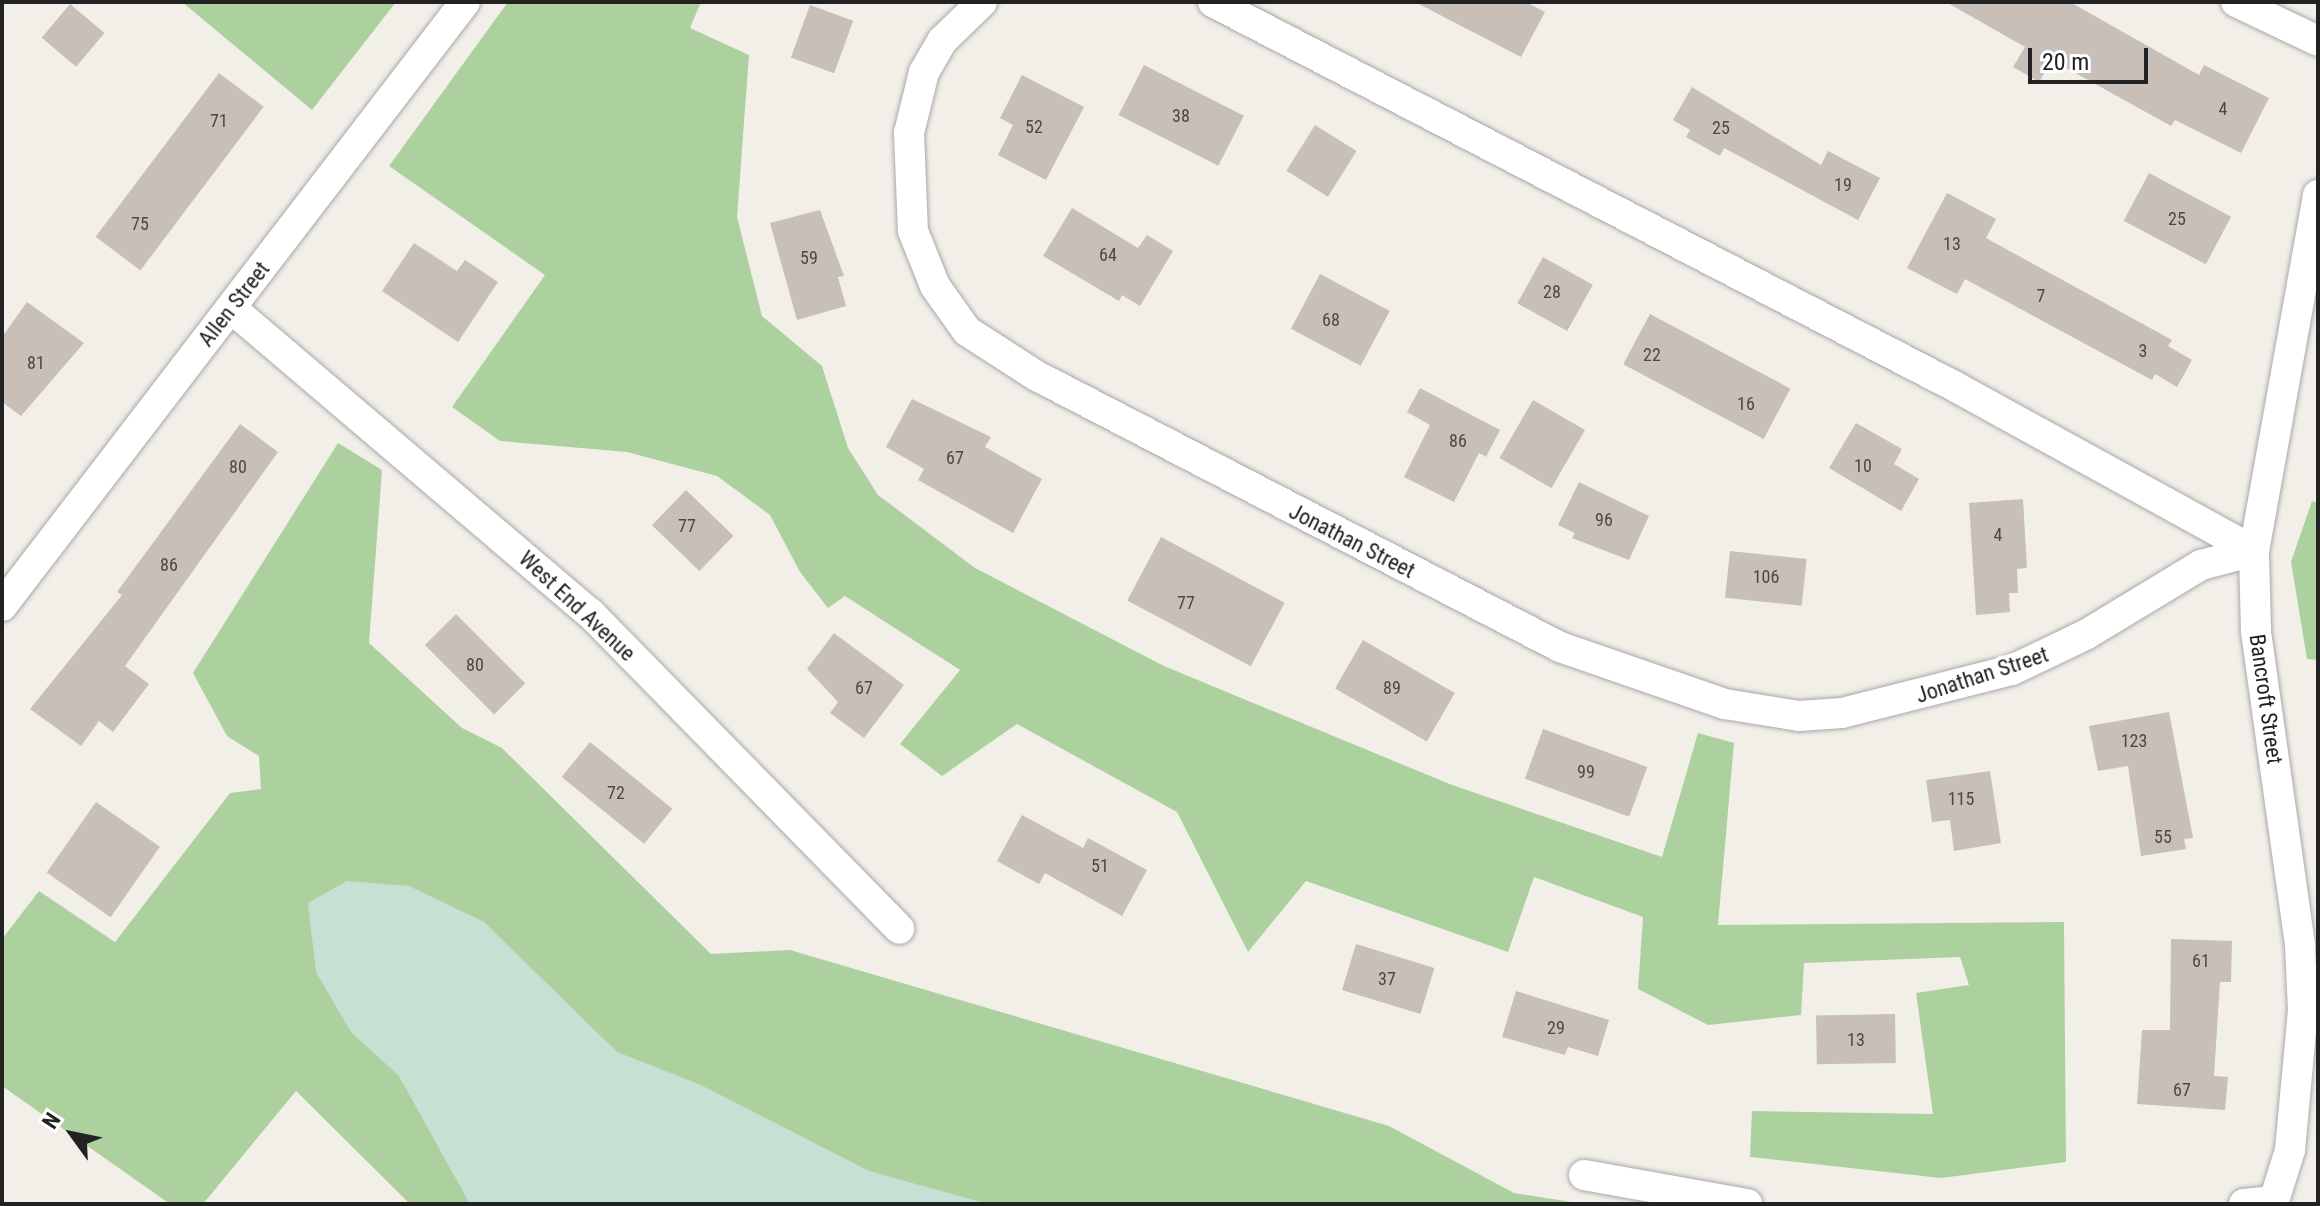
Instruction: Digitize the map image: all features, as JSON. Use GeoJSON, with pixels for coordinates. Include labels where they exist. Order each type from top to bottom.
{"type":"FeatureCollection","features":[{"type":"Feature","properties":{"kind":"street","name":"Allen Street"},"geometry":{"type":"LineString","coordinates":[[2,606],[465,2]]}},
{"type":"Feature","properties":{"kind":"street","name":"Jonathan Street"},"geometry":{"type":"LineString","coordinates":[[982,2],[942,41],[924,72],[909,133],[913,231],[935,286],[967,331],[1063,390],[1560,647],[1725,704],[1799,716],[1842,713],[2012,670],[2065,646],[2201,565],[2254,551]]}},
{"type":"Feature","properties":{"kind":"street"},"geometry":{"type":"LineString","coordinates":[[1213,2],[1956,387],[2254,551]]}},
{"type":"Feature","properties":{"kind":"street"},"geometry":{"type":"LineString","coordinates":[[2236,2],[2318,41]]}},
{"type":"Feature","properties":{"kind":"street","name":"Bancroft Street"},"geometry":{"type":"LineString","coordinates":[[2273,1203],[2305,1136],[2303,1011],[2300,945],[2256,630],[2254,551],[2318,195]]}},
{"type":"Feature","properties":{"kind":"street","name":"West End Avenue"},"geometry":{"type":"LineString","coordinates":[[231,308],[590,613],[899,929]]}},
{"type":"Feature","properties":{"kind":"street"},"geometry":{"type":"LineString","coordinates":[[1584,1175],[1747,1204]]}},
{"type":"Feature","properties":{"kind":"street"},"geometry":{"type":"LineString","coordinates":[[2244,1204],[2273,1203]]}},
{"type":"Feature","properties":{"kind":"green space"},"geometry":{"type":"Polygon","coordinates":[[[182,2],[396,2],[312,110],[182,2]]]}},
{"type":"Feature","properties":{"kind":"green space"},"geometry":{"type":"Polygon","coordinates":[[[508,2],[701,2],[690,28],[749,55],[737,217],[762,316],[822,366],[848,448],[878,495],[975,568],[1164,666],[1452,785],[1662,857],[1698,733],[1734,743],[1718,925],[2064,922],[2066,1162],[1941,1178],[1750,1157],[1752,1111],[1933,1114],[1916,993],[1969,985],[1960,957],[1804,963],[1801,1015],[1708,1025],[1638,989],[1643,917],[1534,877],[1508,952],[1306,881],[1248,952],[1177,812],[1017,724],[942,776],[900,744],[960,670],[845,596],[828,608],[800,572],[770,515],[717,476],[627,452],[500,441],[452,407],[545,275],[389,166],[508,2]]]}},
{"type":"Feature","properties":{"kind":"green space"},"geometry":{"type":"Polygon","coordinates":[[[338,443],[382,470],[369,643],[462,728],[502,748],[711,954],[790,950],[1389,1126],[1514,1193],[1584,1204],[410,1204],[296,1091],[203,1204],[170,1204],[2,1086],[2,939],[39,891],[115,942],[230,793],[261,789],[259,756],[227,736],[193,673],[338,443]]]}},
{"type":"Feature","properties":{"kind":"green space"},"geometry":{"type":"Polygon","coordinates":[[[2312,501],[2318,503],[2318,660],[2307,659],[2291,562],[2312,501]]]}},
{"type":"Feature","properties":{"kind":"green space"},"geometry":{"type":"Polygon","coordinates":[[[347,881],[409,886],[484,922],[617,1052],[701,1085],[869,1171],[988,1204],[470,1204],[399,1076],[351,1032],[316,972],[308,903],[347,881]]]}},
{"type":"Feature","properties":{"kind":"building"},"geometry":{"type":"Polygon","coordinates":[[[1415,2],[1526,2],[1545,12],[1521,57],[1415,2]]]}},
{"type":"Feature","properties":{"kind":"building"},"geometry":{"type":"Polygon","coordinates":[[[1946,2],[2070,2],[2199,75],[2204,65],[2269,98],[2241,153],[2175,120],[2171,126],[2052,60],[2039,82],[2013,67],[2025,47],[1946,2]]]}},
{"type":"Feature","properties":{"kind":"building"},"geometry":{"type":"Polygon","coordinates":[[[70,4],[104,33],[76,67],[42,38],[70,4]]]}},
{"type":"Feature","properties":{"kind":"building"},"geometry":{"type":"Polygon","coordinates":[[[810,5],[853,21],[834,73],[791,58],[810,5]]]}},
{"type":"Feature","properties":{"kind":"building"},"geometry":{"type":"Polygon","coordinates":[[[1144,65],[1244,116],[1218,166],[1119,115],[1144,65]]]}},
{"type":"Feature","properties":{"kind":"building"},"geometry":{"type":"Polygon","coordinates":[[[219,73],[264,107],[140,270],[96,237],[219,73]]]}},
{"type":"Feature","properties":{"kind":"building"},"geometry":{"type":"Polygon","coordinates":[[[1022,75],[1084,107],[1046,180],[998,155],[1013,125],[1000,118],[1022,75]]]}},
{"type":"Feature","properties":{"kind":"building"},"geometry":{"type":"Polygon","coordinates":[[[1692,87],[1821,165],[1828,151],[1880,178],[1858,220],[1724,148],[1720,156],[1686,137],[1690,130],[1673,120],[1692,87]]]}},
{"type":"Feature","properties":{"kind":"building"},"geometry":{"type":"Polygon","coordinates":[[[1315,125],[1357,151],[1328,197],[1286,171],[1315,125]]]}},
{"type":"Feature","properties":{"kind":"building"},"geometry":{"type":"Polygon","coordinates":[[[2149,173],[2231,217],[2206,264],[2124,221],[2149,173]]]}},
{"type":"Feature","properties":{"kind":"building"},"geometry":{"type":"Polygon","coordinates":[[[1947,193],[1996,219],[1986,238],[2172,340],[2168,346],[2192,360],[2177,387],[2155,374],[2152,380],[1965,279],[1957,294],[1907,268],[1947,193]]]}},
{"type":"Feature","properties":{"kind":"building"},"geometry":{"type":"Polygon","coordinates":[[[1072,208],[1138,248],[1147,235],[1173,251],[1140,306],[1122,295],[1119,301],[1043,256],[1072,208]]]}},
{"type":"Feature","properties":{"kind":"building"},"geometry":{"type":"Polygon","coordinates":[[[820,210],[844,276],[838,277],[846,306],[797,320],[770,223],[820,210]]]}},
{"type":"Feature","properties":{"kind":"building"},"geometry":{"type":"Polygon","coordinates":[[[414,243],[457,271],[465,260],[498,282],[458,342],[382,291],[414,243]]]}},
{"type":"Feature","properties":{"kind":"building"},"geometry":{"type":"Polygon","coordinates":[[[1543,257],[1593,285],[1567,331],[1517,303],[1543,257]]]}},
{"type":"Feature","properties":{"kind":"building"},"geometry":{"type":"Polygon","coordinates":[[[1320,274],[1390,311],[1361,366],[1291,329],[1320,274]]]}},
{"type":"Feature","properties":{"kind":"building"},"geometry":{"type":"Polygon","coordinates":[[[27,302],[84,343],[21,416],[2,402],[2,337],[27,302]]]}},
{"type":"Feature","properties":{"kind":"building"},"geometry":{"type":"Polygon","coordinates":[[[1650,314],[1790,389],[1764,439],[1623,364],[1650,314]]]}},
{"type":"Feature","properties":{"kind":"building"},"geometry":{"type":"Polygon","coordinates":[[[1420,388],[1500,430],[1486,457],[1479,453],[1454,502],[1404,477],[1430,425],[1407,412],[1420,388]]]}},
{"type":"Feature","properties":{"kind":"building"},"geometry":{"type":"Polygon","coordinates":[[[912,399],[991,437],[985,447],[1042,479],[1013,533],[918,480],[924,469],[886,447],[912,399]]]}},
{"type":"Feature","properties":{"kind":"building"},"geometry":{"type":"Polygon","coordinates":[[[1533,400],[1585,430],[1551,488],[1500,458],[1533,400]]]}},
{"type":"Feature","properties":{"kind":"building"},"geometry":{"type":"Polygon","coordinates":[[[1856,423],[1902,449],[1894,464],[1919,479],[1901,511],[1829,468],[1856,423]]]}},
{"type":"Feature","properties":{"kind":"building"},"geometry":{"type":"Polygon","coordinates":[[[240,424],[278,452],[125,666],[149,684],[113,732],[99,721],[81,746],[30,709],[122,595],[117,592],[240,424]]]}},
{"type":"Feature","properties":{"kind":"building"},"geometry":{"type":"Polygon","coordinates":[[[1579,482],[1649,516],[1629,560],[1572,538],[1575,533],[1558,525],[1579,482]]]}},
{"type":"Feature","properties":{"kind":"building"},"geometry":{"type":"Polygon","coordinates":[[[686,490],[733,536],[699,571],[652,525],[686,490]]]}},
{"type":"Feature","properties":{"kind":"building"},"geometry":{"type":"Polygon","coordinates":[[[2023,499],[2027,568],[2017,569],[2018,593],[2009,593],[2010,612],[1976,615],[1969,503],[2023,499]]]}},
{"type":"Feature","properties":{"kind":"building"},"geometry":{"type":"Polygon","coordinates":[[[1161,537],[1285,603],[1251,666],[1127,601],[1161,537]]]}},
{"type":"Feature","properties":{"kind":"building"},"geometry":{"type":"Polygon","coordinates":[[[1730,551],[1807,559],[1802,606],[1725,598],[1730,551]]]}},
{"type":"Feature","properties":{"kind":"building"},"geometry":{"type":"Polygon","coordinates":[[[456,614],[525,683],[494,714],[425,645],[456,614]]]}},
{"type":"Feature","properties":{"kind":"building"},"geometry":{"type":"Polygon","coordinates":[[[834,633],[904,685],[864,738],[830,713],[838,702],[807,669],[834,633]]]}},
{"type":"Feature","properties":{"kind":"building"},"geometry":{"type":"Polygon","coordinates":[[[1363,640],[1455,693],[1427,741],[1335,688],[1363,640]]]}},
{"type":"Feature","properties":{"kind":"building"},"geometry":{"type":"Polygon","coordinates":[[[2169,712],[2193,838],[2184,839],[2186,849],[2141,856],[2128,766],[2098,771],[2089,726],[2169,712]]]}},
{"type":"Feature","properties":{"kind":"building"},"geometry":{"type":"Polygon","coordinates":[[[1543,729],[1647,767],[1629,817],[1525,779],[1543,729]]]}},
{"type":"Feature","properties":{"kind":"building"},"geometry":{"type":"Polygon","coordinates":[[[590,742],[672,809],[644,844],[562,777],[590,742]]]}},
{"type":"Feature","properties":{"kind":"building"},"geometry":{"type":"Polygon","coordinates":[[[1990,771],[2001,843],[1954,851],[1950,820],[1932,822],[1926,780],[1990,771]]]}},
{"type":"Feature","properties":{"kind":"building"},"geometry":{"type":"Polygon","coordinates":[[[96,802],[160,847],[111,917],[47,872],[96,802]]]}},
{"type":"Feature","properties":{"kind":"building"},"geometry":{"type":"Polygon","coordinates":[[[1022,815],[1083,848],[1088,838],[1147,870],[1122,916],[1045,873],[1039,884],[997,861],[1022,815]]]}},
{"type":"Feature","properties":{"kind":"building"},"geometry":{"type":"Polygon","coordinates":[[[2171,939],[2232,941],[2231,982],[2220,982],[2214,1076],[2228,1077],[2225,1110],[2137,1104],[2142,1030],[2170,1030],[2171,939]]]}},
{"type":"Feature","properties":{"kind":"building"},"geometry":{"type":"Polygon","coordinates":[[[1356,944],[1434,968],[1420,1014],[1342,990],[1356,944]]]}},
{"type":"Feature","properties":{"kind":"building"},"geometry":{"type":"Polygon","coordinates":[[[1516,991],[1609,1020],[1598,1056],[1568,1047],[1565,1055],[1502,1037],[1516,991]]]}},
{"type":"Feature","properties":{"kind":"building"},"geometry":{"type":"Polygon","coordinates":[[[1895,1014],[1896,1063],[1817,1064],[1816,1015],[1895,1014]]]}}]}
